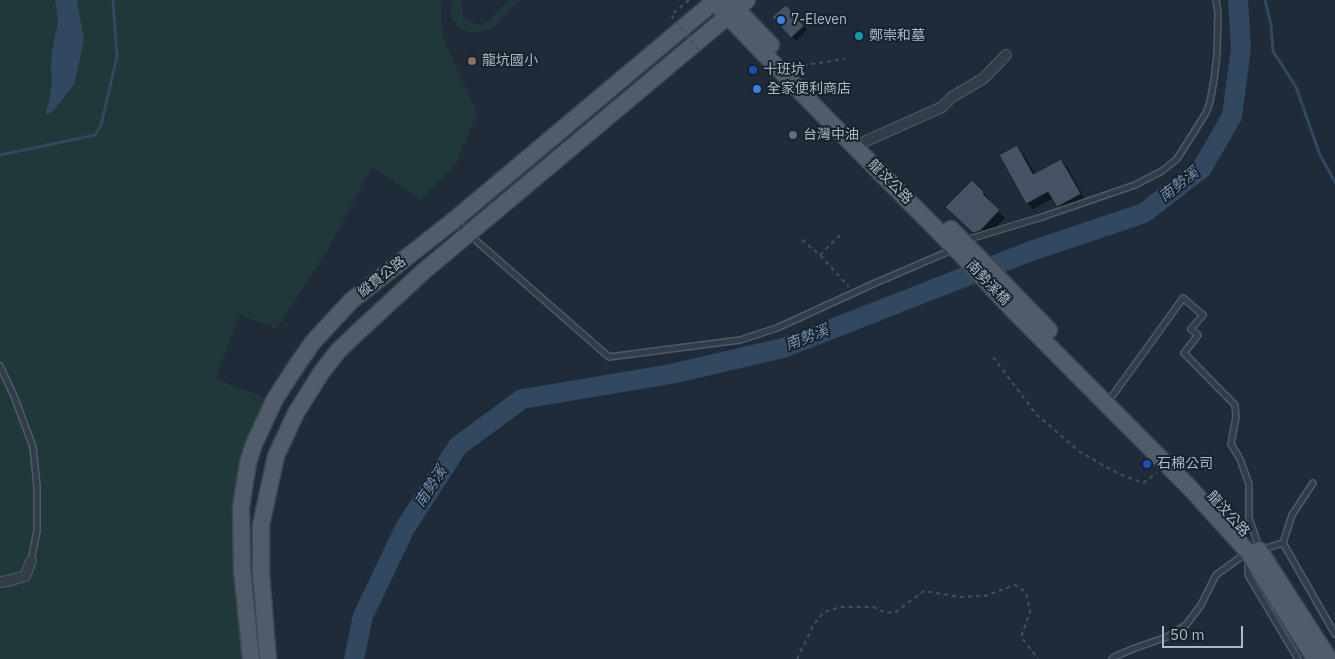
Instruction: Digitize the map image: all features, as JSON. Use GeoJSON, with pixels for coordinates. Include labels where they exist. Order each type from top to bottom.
{"type":"FeatureCollection","features":[{"type":"Feature","properties":{"kind":"main road","name":"龍汶公路"},"geometry":{"type":"LineString","coordinates":[[726,4],[833,119],[964,249]]}},
{"type":"Feature","properties":{"kind":"main road","name":"龍汶公路"},"geometry":{"type":"LineString","coordinates":[[726,4],[796,71],[804,87]]}},
{"type":"Feature","properties":{"kind":"main road","name":"縱貫公路"},"geometry":{"type":"LineString","coordinates":[[251,659],[242,570],[241,507],[248,463],[254,444],[275,399],[313,342],[352,301],[726,4]]}},
{"type":"Feature","properties":{"kind":"main road","name":"縱貫公路"},"geometry":{"type":"LineString","coordinates":[[268,659],[261,574],[261,525],[276,456],[292,420],[320,373],[338,352],[424,271],[726,4]]}},
{"type":"Feature","properties":{"kind":"main road","name":"龍汶公路"},"geometry":{"type":"LineString","coordinates":[[833,119],[864,142],[964,249]]}},
{"type":"Feature","properties":{"kind":"main road","name":"南勢溪橋"},"geometry":{"type":"LineString","coordinates":[[964,249],[1017,305]]}},
{"type":"Feature","properties":{"kind":"main road","name":"龍汶公路"},"geometry":{"type":"LineString","coordinates":[[1017,305],[1110,399],[1230,515],[1329,659]]}},
{"type":"Feature","properties":{"kind":"main road","name":"龍汶公路"},"geometry":{"type":"LineString","coordinates":[[1110,399],[1168,466],[1254,551],[1315,659]]}},
{"type":"Feature","properties":{"kind":"street"},"geometry":{"type":"LineString","coordinates":[[864,142],[942,107],[952,97],[984,78],[1006,55]]}},
{"type":"Feature","properties":{"kind":"street"},"geometry":{"type":"LineString","coordinates":[[0,582],[8,582],[25,576],[32,561]]}},
{"type":"Feature","properties":{"kind":"lane"},"geometry":{"type":"LineString","coordinates":[[453,221],[609,357],[740,340],[777,328],[854,293],[1042,217],[1135,185],[1162,171],[1177,158],[1206,113],[1210,102],[1217,55],[1218,13],[1216,0]]}},
{"type":"Feature","properties":{"kind":"lane"},"geometry":{"type":"LineString","coordinates":[[1110,399],[1183,298],[1203,315],[1191,329],[1198,335],[1184,353],[1235,405],[1236,417],[1231,444],[1240,460],[1249,484],[1249,518],[1254,551],[1248,575],[1298,659]]}},
{"type":"Feature","properties":{"kind":"lane"},"geometry":{"type":"LineString","coordinates":[[0,366],[14,396],[33,447],[37,486],[37,531],[32,561]]}},
{"type":"Feature","properties":{"kind":"lane"},"geometry":{"type":"LineString","coordinates":[[1313,483],[1292,515],[1283,543],[1335,634]]}},
{"type":"Feature","properties":{"kind":"lane"},"geometry":{"type":"LineString","coordinates":[[1112,659],[1135,648],[1167,638],[1186,625],[1201,605],[1216,575],[1254,551],[1283,543]]}},
{"type":"Feature","properties":{"kind":"path"},"geometry":{"type":"LineString","coordinates":[[689,0],[671,15],[700,51]]}},
{"type":"Feature","properties":{"kind":"path"},"geometry":{"type":"LineString","coordinates":[[796,71],[799,66],[845,59]]}},
{"type":"Feature","properties":{"kind":"path"},"geometry":{"type":"LineString","coordinates":[[820,255],[840,235]]}},
{"type":"Feature","properties":{"kind":"path"},"geometry":{"type":"LineString","coordinates":[[802,240],[820,255],[854,293]]}},
{"type":"Feature","properties":{"kind":"path"},"geometry":{"type":"LineString","coordinates":[[993,357],[1036,414],[1080,452],[1117,473],[1143,484],[1168,466]]}},
{"type":"Feature","properties":{"kind":"path"},"geometry":{"type":"LineString","coordinates":[[797,659],[814,624],[824,612],[840,607],[873,606],[884,612],[894,613],[924,591],[960,597],[985,596],[1014,585],[1026,592],[1030,612],[1022,637],[1038,659]]}},
{"type":"Feature","properties":{"kind":"green space"},"geometry":{"type":"Polygon","coordinates":[[[0,0],[441,0],[443,38],[477,113],[456,164],[420,200],[372,167],[329,247],[277,329],[240,315],[215,379],[273,400],[247,485],[251,659],[0,659],[0,0]]]}},
{"type":"Feature","properties":{"kind":"green space"},"geometry":{"type":"Polygon","coordinates":[[[453,0],[464,0],[462,15],[465,20],[482,24],[489,21],[509,0],[521,0],[491,29],[475,33],[466,31],[453,20],[451,13],[453,0]]]}},
{"type":"Feature","properties":{"kind":"water"},"geometry":{"type":"Polygon","coordinates":[[[55,0],[77,0],[84,40],[74,84],[53,111],[46,115],[52,81],[52,52],[58,22],[55,0]]]}},
{"type":"Feature","properties":{"kind":"building"},"geometry":{"type":"Polygon","coordinates":[[[786,5],[804,26],[791,38],[772,17],[786,5]]]}},
{"type":"Feature","properties":{"kind":"building"},"geometry":{"type":"Polygon","coordinates":[[[1017,145],[1033,174],[1061,159],[1081,194],[1057,207],[1048,192],[1026,204],[999,155],[1017,145]]]}},
{"type":"Feature","properties":{"kind":"building"},"geometry":{"type":"Polygon","coordinates":[[[972,180],[984,192],[983,194],[1000,210],[980,231],[973,233],[945,207],[972,180]]]}},
{"type":"Feature","properties":{"kind":"waterway"},"geometry":{"type":"LineString","coordinates":[[0,155],[95,135],[101,125],[117,57],[113,0]]}},
{"type":"Feature","properties":{"kind":"waterway","name":"南勢溪"},"geometry":{"type":"LineString","coordinates":[[354,659],[363,616],[405,528],[458,446],[522,399],[671,374],[783,348],[1031,251],[1144,213],[1202,168],[1232,116],[1241,48],[1238,0]]}},
{"type":"Feature","properties":{"kind":"waterway"},"geometry":{"type":"LineString","coordinates":[[1265,0],[1271,25],[1273,51],[1296,87],[1320,155],[1335,182]]}},
{"type":"Feature","properties":{"kind":"place","name":"7-Eleven"},"geometry":{"type":"Point","coordinates":[781,20]}},
{"type":"Feature","properties":{"kind":"place","name":"鄭崇和墓"},"geometry":{"type":"Point","coordinates":[859,36]}},
{"type":"Feature","properties":{"kind":"place","name":"龍坑國小"},"geometry":{"type":"Point","coordinates":[472,61]}},
{"type":"Feature","properties":{"kind":"place","name":"十班坑"},"geometry":{"type":"Point","coordinates":[753,70]}},
{"type":"Feature","properties":{"kind":"place","name":"全家便利商店"},"geometry":{"type":"Point","coordinates":[757,89]}},
{"type":"Feature","properties":{"kind":"place","name":"台灣中油"},"geometry":{"type":"Point","coordinates":[793,135]}},
{"type":"Feature","properties":{"kind":"place","name":"石棉公司"},"geometry":{"type":"Point","coordinates":[1147,464]}}]}
